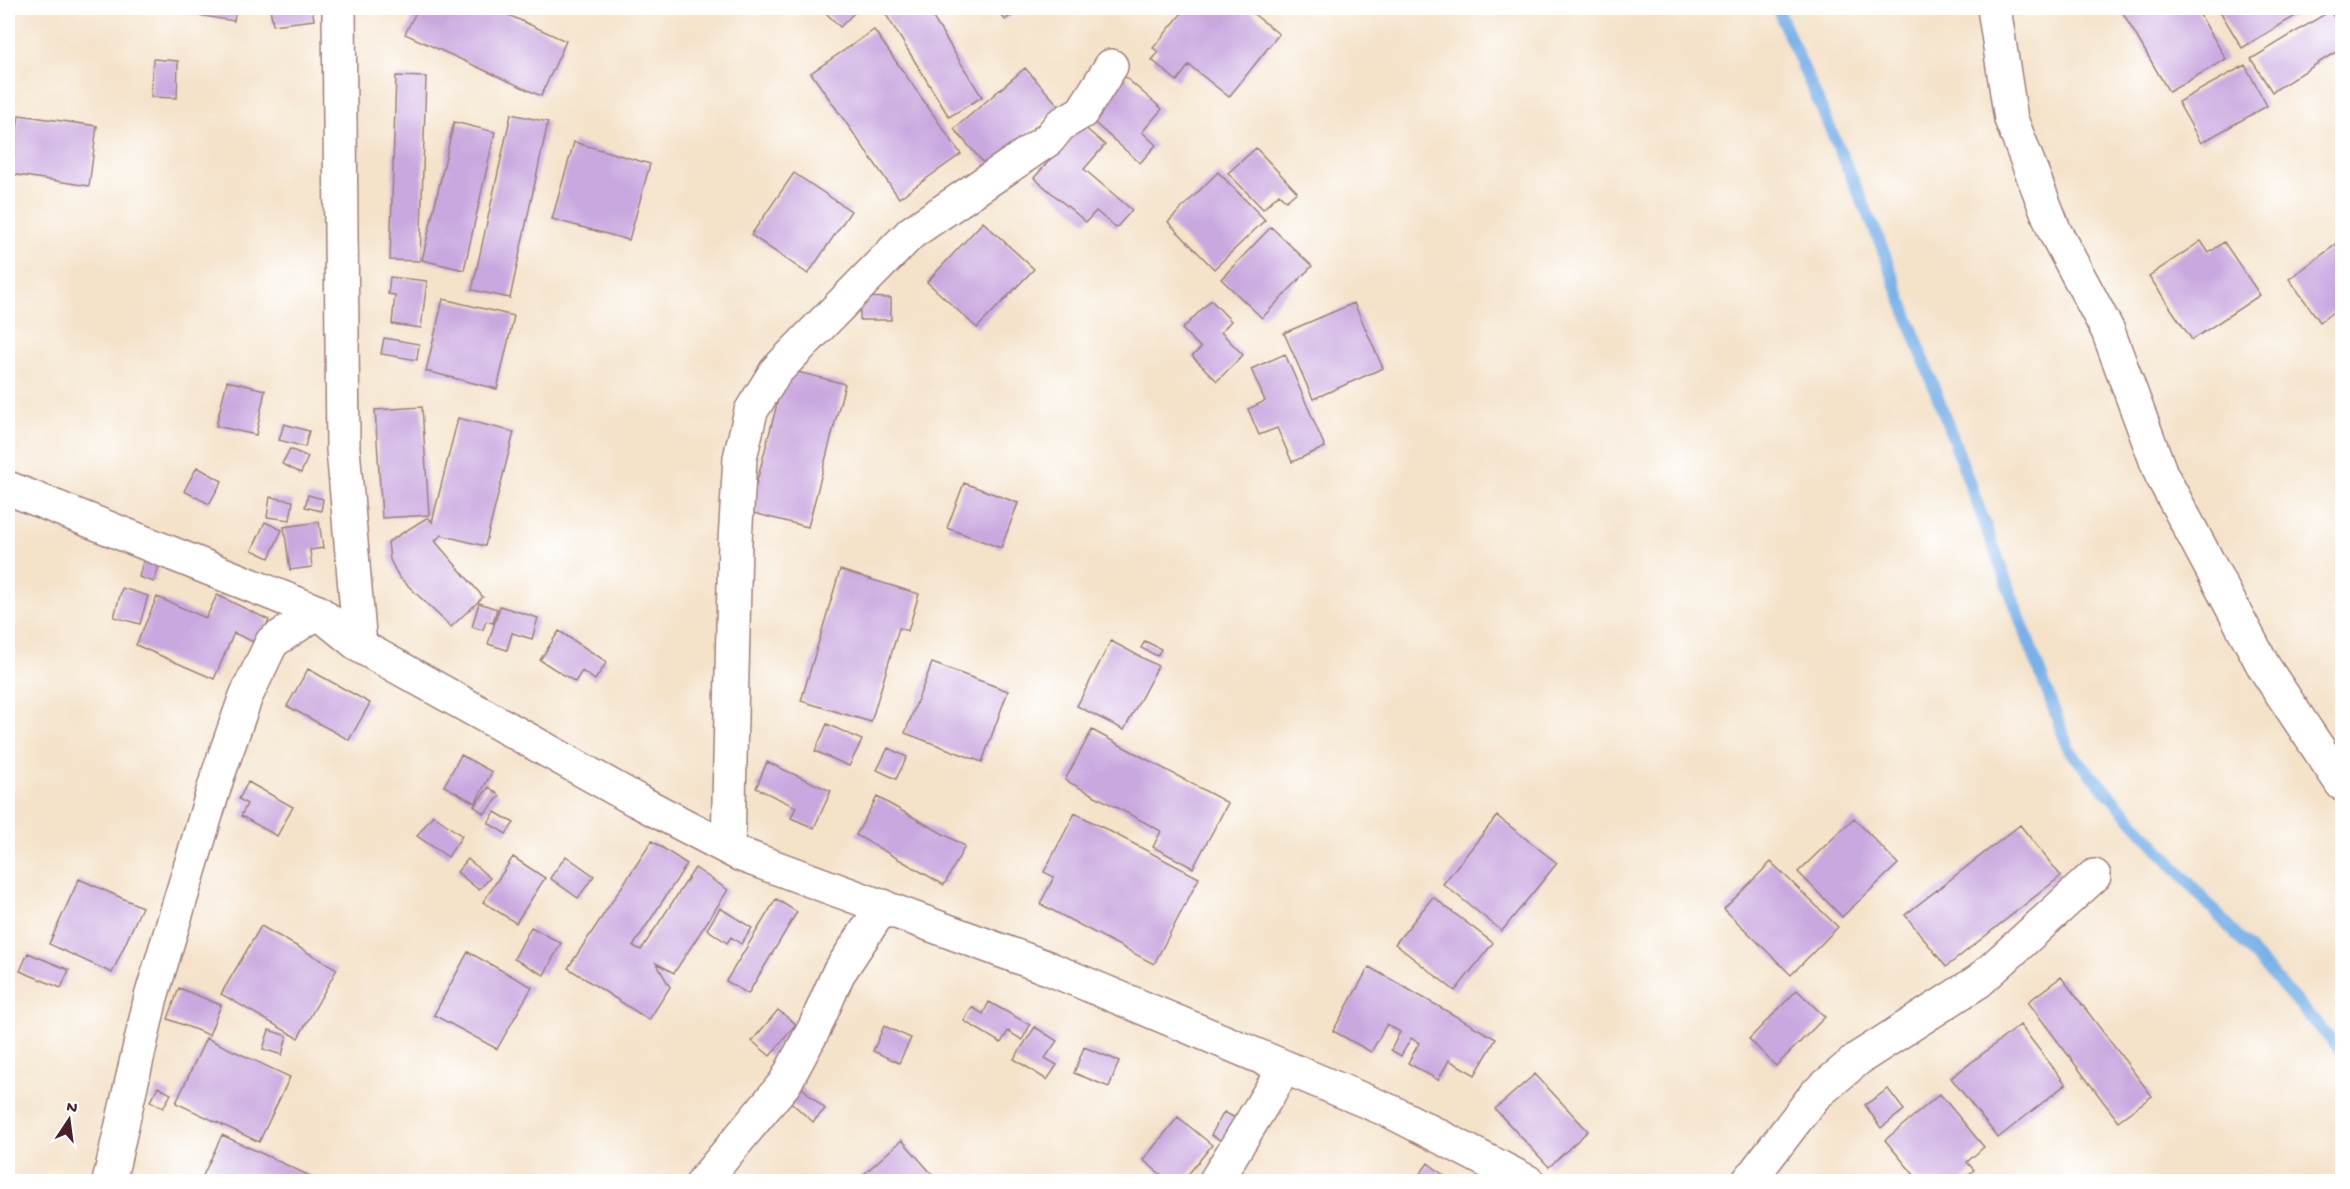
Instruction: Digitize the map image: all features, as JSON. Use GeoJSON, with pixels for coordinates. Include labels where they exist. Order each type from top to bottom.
{"type":"FeatureCollection","features":[{"type":"Feature","properties":{"kind":"street"},"geometry":{"type":"LineString","coordinates":[[339,8],[342,449],[360,646]]}},
{"type":"Feature","properties":{"kind":"street"},"geometry":{"type":"LineString","coordinates":[[1994,8],[2011,119],[2055,232],[2108,331],[2161,474],[2264,667],[2343,784]]}},
{"type":"Feature","properties":{"kind":"street"},"geometry":{"type":"LineString","coordinates":[[728,848],[735,541],[740,458],[751,411],[776,371],[911,233],[1049,139],[1060,124],[1082,112],[1111,66]]}},
{"type":"Feature","properties":{"kind":"street"},"geometry":{"type":"LineString","coordinates":[[8,488],[318,612],[360,646],[636,800],[728,848],[1048,968],[1392,1112],[1528,1182]]}},
{"type":"Feature","properties":{"kind":"street"},"geometry":{"type":"LineString","coordinates":[[109,1182],[151,998],[218,775],[246,696],[272,642],[318,612]]}},
{"type":"Feature","properties":{"kind":"street"},"geometry":{"type":"LineString","coordinates":[[1748,1182],[1815,1095],[1859,1058],[1979,981],[2094,876]]}},
{"type":"Feature","properties":{"kind":"street"},"geometry":{"type":"LineString","coordinates":[[703,1182],[785,1083],[815,1027],[838,974],[883,906]]}},
{"type":"Feature","properties":{"kind":"street"},"geometry":{"type":"LineString","coordinates":[[1215,1182],[1285,1067]]}},
{"type":"Feature","properties":{"kind":"building"},"geometry":{"type":"Polygon","coordinates":[[[154,8],[236,8],[234,21],[154,8]]]}},
{"type":"Feature","properties":{"kind":"building"},"geometry":{"type":"Polygon","coordinates":[[[270,8],[312,8],[314,20],[273,25],[270,8]]]}},
{"type":"Feature","properties":{"kind":"building"},"geometry":{"type":"Polygon","coordinates":[[[418,8],[493,8],[566,41],[541,96],[405,34],[418,8]]]}},
{"type":"Feature","properties":{"kind":"building"},"geometry":{"type":"Polygon","coordinates":[[[821,8],[859,8],[840,27],[821,8]]]}},
{"type":"Feature","properties":{"kind":"building"},"geometry":{"type":"Polygon","coordinates":[[[882,8],[927,8],[982,97],[949,117],[882,8]]]}},
{"type":"Feature","properties":{"kind":"building"},"geometry":{"type":"Polygon","coordinates":[[[996,8],[1021,8],[1005,20],[996,8]]]}},
{"type":"Feature","properties":{"kind":"building"},"geometry":{"type":"Polygon","coordinates":[[[1186,8],[1246,8],[1279,34],[1229,97],[1189,65],[1177,81],[1152,60],[1159,52],[1153,48],[1186,8]]]}},
{"type":"Feature","properties":{"kind":"building"},"geometry":{"type":"Polygon","coordinates":[[[2120,8],[2196,8],[2226,59],[2169,92],[2120,8]]]}},
{"type":"Feature","properties":{"kind":"building"},"geometry":{"type":"Polygon","coordinates":[[[2218,8],[2299,8],[2302,12],[2242,48],[2218,8]]]}},
{"type":"Feature","properties":{"kind":"building"},"geometry":{"type":"Polygon","coordinates":[[[2330,11],[2342,30],[2342,48],[2272,92],[2251,59],[2330,11]]]}},
{"type":"Feature","properties":{"kind":"building"},"geometry":{"type":"Polygon","coordinates":[[[874,30],[961,154],[899,198],[811,73],[874,30]]]}},
{"type":"Feature","properties":{"kind":"building"},"geometry":{"type":"Polygon","coordinates":[[[153,59],[178,61],[177,98],[151,97],[153,59]]]}},
{"type":"Feature","properties":{"kind":"building"},"geometry":{"type":"Polygon","coordinates":[[[2245,65],[2267,106],[2201,143],[2178,102],[2245,65]]]}},
{"type":"Feature","properties":{"kind":"building"},"geometry":{"type":"Polygon","coordinates":[[[1025,68],[1059,106],[988,168],[954,129],[1025,68]]]}},
{"type":"Feature","properties":{"kind":"building"},"geometry":{"type":"Polygon","coordinates":[[[396,76],[426,77],[420,261],[390,260],[396,76]]]}},
{"type":"Feature","properties":{"kind":"building"},"geometry":{"type":"Polygon","coordinates":[[[1124,76],[1162,109],[1142,132],[1156,145],[1140,163],[1088,117],[1124,76]]]}},
{"type":"Feature","properties":{"kind":"building"},"geometry":{"type":"Polygon","coordinates":[[[511,114],[548,122],[510,298],[472,290],[511,114]]]}},
{"type":"Feature","properties":{"kind":"building"},"geometry":{"type":"Polygon","coordinates":[[[19,115],[97,126],[89,186],[11,174],[19,115]]]}},
{"type":"Feature","properties":{"kind":"building"},"geometry":{"type":"Polygon","coordinates":[[[454,122],[495,132],[464,270],[422,260],[454,122]]]}},
{"type":"Feature","properties":{"kind":"building"},"geometry":{"type":"Polygon","coordinates":[[[1081,124],[1105,145],[1084,169],[1132,210],[1116,228],[1096,211],[1086,222],[1034,178],[1081,124]]]}},
{"type":"Feature","properties":{"kind":"building"},"geometry":{"type":"Polygon","coordinates":[[[574,142],[650,164],[629,240],[552,219],[574,142]]]}},
{"type":"Feature","properties":{"kind":"building"},"geometry":{"type":"Polygon","coordinates":[[[1256,148],[1297,192],[1286,201],[1279,194],[1263,209],[1228,173],[1256,148]]]}},
{"type":"Feature","properties":{"kind":"building"},"geometry":{"type":"Polygon","coordinates":[[[1218,172],[1265,220],[1214,269],[1168,222],[1218,172]]]}},
{"type":"Feature","properties":{"kind":"building"},"geometry":{"type":"Polygon","coordinates":[[[794,173],[851,211],[808,274],[751,235],[794,173]]]}},
{"type":"Feature","properties":{"kind":"building"},"geometry":{"type":"Polygon","coordinates":[[[983,222],[1034,269],[977,328],[927,282],[983,222]]]}},
{"type":"Feature","properties":{"kind":"building"},"geometry":{"type":"Polygon","coordinates":[[[1271,227],[1312,266],[1262,318],[1221,279],[1271,227]]]}},
{"type":"Feature","properties":{"kind":"building"},"geometry":{"type":"Polygon","coordinates":[[[2342,240],[2342,305],[2320,322],[2289,279],[2342,240]]]}},
{"type":"Feature","properties":{"kind":"building"},"geometry":{"type":"Polygon","coordinates":[[[2201,241],[2209,253],[2224,242],[2260,295],[2192,340],[2149,276],[2201,241]]]}},
{"type":"Feature","properties":{"kind":"building"},"geometry":{"type":"Polygon","coordinates":[[[390,277],[427,281],[421,328],[392,324],[395,295],[388,294],[390,277]]]}},
{"type":"Feature","properties":{"kind":"building"},"geometry":{"type":"Polygon","coordinates":[[[860,297],[891,298],[891,320],[860,320],[860,297]]]}},
{"type":"Feature","properties":{"kind":"building"},"geometry":{"type":"Polygon","coordinates":[[[443,299],[514,316],[497,389],[426,371],[443,299]]]}},
{"type":"Feature","properties":{"kind":"building"},"geometry":{"type":"Polygon","coordinates":[[[1211,300],[1231,321],[1221,332],[1243,355],[1217,381],[1192,356],[1201,348],[1182,329],[1211,300]]]}},
{"type":"Feature","properties":{"kind":"building"},"geometry":{"type":"Polygon","coordinates":[[[1354,303],[1383,368],[1313,399],[1284,333],[1354,303]]]}},
{"type":"Feature","properties":{"kind":"building"},"geometry":{"type":"Polygon","coordinates":[[[384,338],[419,344],[417,360],[381,354],[384,338]]]}},
{"type":"Feature","properties":{"kind":"building"},"geometry":{"type":"Polygon","coordinates":[[[1285,354],[1325,447],[1292,462],[1277,428],[1259,435],[1248,409],[1265,401],[1251,369],[1285,354]]]}},
{"type":"Feature","properties":{"kind":"building"},"geometry":{"type":"Polygon","coordinates":[[[786,369],[845,384],[808,527],[749,512],[786,369]]]}},
{"type":"Feature","properties":{"kind":"building"},"geometry":{"type":"Polygon","coordinates":[[[227,381],[265,390],[256,435],[216,426],[227,381]]]}},
{"type":"Feature","properties":{"kind":"building"},"geometry":{"type":"Polygon","coordinates":[[[422,407],[429,515],[382,518],[375,410],[422,407]]]}},
{"type":"Feature","properties":{"kind":"building"},"geometry":{"type":"Polygon","coordinates":[[[458,418],[514,432],[485,546],[441,535],[435,541],[483,597],[451,627],[399,577],[390,560],[388,542],[428,517],[432,522],[458,418]]]}},
{"type":"Feature","properties":{"kind":"building"},"geometry":{"type":"Polygon","coordinates":[[[284,424],[309,431],[305,447],[279,440],[284,424]]]}},
{"type":"Feature","properties":{"kind":"building"},"geometry":{"type":"Polygon","coordinates":[[[290,449],[308,457],[301,473],[282,464],[290,449]]]}},
{"type":"Feature","properties":{"kind":"building"},"geometry":{"type":"Polygon","coordinates":[[[197,467],[222,481],[209,504],[184,491],[197,467]]]}},
{"type":"Feature","properties":{"kind":"building"},"geometry":{"type":"Polygon","coordinates":[[[964,483],[1018,503],[1001,548],[947,528],[964,483]]]}},
{"type":"Feature","properties":{"kind":"building"},"geometry":{"type":"Polygon","coordinates":[[[308,495],[323,499],[321,511],[305,507],[308,495]]]}},
{"type":"Feature","properties":{"kind":"building"},"geometry":{"type":"Polygon","coordinates":[[[270,497],[293,501],[290,520],[267,517],[270,497]]]}},
{"type":"Feature","properties":{"kind":"building"},"geometry":{"type":"Polygon","coordinates":[[[265,522],[282,530],[269,558],[252,550],[265,522]]]}},
{"type":"Feature","properties":{"kind":"building"},"geometry":{"type":"Polygon","coordinates":[[[319,522],[323,548],[310,550],[312,567],[290,570],[284,527],[319,522]]]}},
{"type":"Feature","properties":{"kind":"building"},"geometry":{"type":"Polygon","coordinates":[[[145,555],[161,560],[154,582],[139,577],[145,555]]]}},
{"type":"Feature","properties":{"kind":"building"},"geometry":{"type":"Polygon","coordinates":[[[840,570],[919,594],[908,631],[899,628],[871,722],[801,701],[840,570]]]}},
{"type":"Feature","properties":{"kind":"building"},"geometry":{"type":"Polygon","coordinates":[[[122,588],[148,596],[140,624],[114,617],[122,588]]]}},
{"type":"Feature","properties":{"kind":"building"},"geometry":{"type":"Polygon","coordinates":[[[217,595],[269,620],[258,644],[234,633],[214,679],[136,645],[157,597],[206,618],[217,595]]]}},
{"type":"Feature","properties":{"kind":"building"},"geometry":{"type":"Polygon","coordinates":[[[479,603],[497,609],[493,623],[486,621],[483,630],[472,627],[479,603]]]}},
{"type":"Feature","properties":{"kind":"building"},"geometry":{"type":"Polygon","coordinates":[[[500,606],[538,618],[532,639],[512,633],[507,650],[488,644],[500,606]]]}},
{"type":"Feature","properties":{"kind":"building"},"geometry":{"type":"Polygon","coordinates":[[[559,631],[607,662],[595,680],[582,671],[575,682],[540,660],[559,631]]]}},
{"type":"Feature","properties":{"kind":"building"},"geometry":{"type":"Polygon","coordinates":[[[1111,641],[1158,666],[1124,730],[1077,706],[1111,641]]]}},
{"type":"Feature","properties":{"kind":"building"},"geometry":{"type":"Polygon","coordinates":[[[1145,641],[1161,649],[1157,656],[1141,648],[1145,641]]]}},
{"type":"Feature","properties":{"kind":"building"},"geometry":{"type":"Polygon","coordinates":[[[932,663],[1008,691],[982,762],[905,733],[932,663]]]}},
{"type":"Feature","properties":{"kind":"building"},"geometry":{"type":"Polygon","coordinates":[[[308,669],[370,703],[349,740],[287,706],[308,669]]]}},
{"type":"Feature","properties":{"kind":"building"},"geometry":{"type":"Polygon","coordinates":[[[827,724],[862,740],[849,766],[815,751],[827,724]]]}},
{"type":"Feature","properties":{"kind":"building"},"geometry":{"type":"Polygon","coordinates":[[[1092,730],[1228,803],[1193,868],[1153,847],[1161,831],[1065,780],[1092,730]]]}},
{"type":"Feature","properties":{"kind":"building"},"geometry":{"type":"Polygon","coordinates":[[[888,748],[907,757],[896,779],[877,770],[888,748]]]}},
{"type":"Feature","properties":{"kind":"building"},"geometry":{"type":"Polygon","coordinates":[[[461,755],[492,772],[475,803],[444,786],[461,755]]]}},
{"type":"Feature","properties":{"kind":"building"},"geometry":{"type":"Polygon","coordinates":[[[767,762],[831,791],[814,828],[791,818],[796,807],[756,788],[767,762]]]}},
{"type":"Feature","properties":{"kind":"building"},"geometry":{"type":"Polygon","coordinates":[[[248,782],[293,807],[277,836],[241,816],[247,804],[239,799],[248,782]]]}},
{"type":"Feature","properties":{"kind":"building"},"geometry":{"type":"Polygon","coordinates":[[[489,787],[500,796],[484,814],[474,806],[489,787]]]}},
{"type":"Feature","properties":{"kind":"building"},"geometry":{"type":"Polygon","coordinates":[[[877,797],[965,846],[944,885],[856,835],[877,797]]]}},
{"type":"Feature","properties":{"kind":"building"},"geometry":{"type":"Polygon","coordinates":[[[495,812],[514,823],[506,834],[488,823],[495,812]]]}},
{"type":"Feature","properties":{"kind":"building"},"geometry":{"type":"Polygon","coordinates":[[[1075,813],[1199,878],[1154,964],[1040,904],[1054,877],[1044,872],[1075,813]]]}},
{"type":"Feature","properties":{"kind":"building"},"geometry":{"type":"Polygon","coordinates":[[[433,815],[462,836],[448,857],[417,836],[433,815]]]}},
{"type":"Feature","properties":{"kind":"building"},"geometry":{"type":"Polygon","coordinates":[[[1497,816],[1557,863],[1502,931],[1443,884],[1497,816]]]}},
{"type":"Feature","properties":{"kind":"building"},"geometry":{"type":"Polygon","coordinates":[[[1854,818],[1898,864],[1842,917],[1798,872],[1854,818]]]}},
{"type":"Feature","properties":{"kind":"building"},"geometry":{"type":"Polygon","coordinates":[[[2020,825],[2061,876],[1946,967],[1905,915],[2020,825]]]}},
{"type":"Feature","properties":{"kind":"building"},"geometry":{"type":"Polygon","coordinates":[[[652,841],[687,864],[633,946],[641,950],[695,868],[728,890],[674,973],[656,963],[670,987],[649,1020],[568,968],[652,841]]]}},
{"type":"Feature","properties":{"kind":"building"},"geometry":{"type":"Polygon","coordinates":[[[566,856],[594,876],[578,898],[550,878],[566,856]]]}},
{"type":"Feature","properties":{"kind":"building"},"geometry":{"type":"Polygon","coordinates":[[[513,857],[545,878],[516,923],[483,902],[513,857]]]}},
{"type":"Feature","properties":{"kind":"building"},"geometry":{"type":"Polygon","coordinates":[[[468,859],[490,878],[479,890],[457,872],[468,859]]]}},
{"type":"Feature","properties":{"kind":"building"},"geometry":{"type":"Polygon","coordinates":[[[1771,862],[1838,927],[1791,975],[1724,909],[1771,862]]]}},
{"type":"Feature","properties":{"kind":"building"},"geometry":{"type":"Polygon","coordinates":[[[79,879],[142,907],[112,973],[49,944],[79,879]]]}},
{"type":"Feature","properties":{"kind":"building"},"geometry":{"type":"Polygon","coordinates":[[[1433,897],[1493,943],[1455,991],[1395,944],[1433,897]]]}},
{"type":"Feature","properties":{"kind":"building"},"geometry":{"type":"Polygon","coordinates":[[[776,899],[797,912],[748,994],[726,981],[776,899]]]}},
{"type":"Feature","properties":{"kind":"building"},"geometry":{"type":"Polygon","coordinates":[[[720,908],[752,928],[741,944],[731,937],[727,943],[707,929],[720,908]]]}},
{"type":"Feature","properties":{"kind":"building"},"geometry":{"type":"Polygon","coordinates":[[[261,926],[337,969],[298,1038],[221,994],[261,926]]]}},
{"type":"Feature","properties":{"kind":"building"},"geometry":{"type":"Polygon","coordinates":[[[531,927],[561,943],[544,975],[514,959],[531,927]]]}},
{"type":"Feature","properties":{"kind":"building"},"geometry":{"type":"Polygon","coordinates":[[[468,952],[532,987],[497,1049],[434,1015],[468,952]]]}},
{"type":"Feature","properties":{"kind":"building"},"geometry":{"type":"Polygon","coordinates":[[[28,953],[69,970],[61,988],[20,971],[28,953]]]}},
{"type":"Feature","properties":{"kind":"building"},"geometry":{"type":"Polygon","coordinates":[[[1369,967],[1496,1039],[1475,1075],[1449,1060],[1438,1080],[1408,1063],[1419,1043],[1411,1038],[1401,1056],[1391,1050],[1400,1032],[1387,1024],[1371,1052],[1333,1031],[1369,967]]]}},
{"type":"Feature","properties":{"kind":"building"},"geometry":{"type":"Polygon","coordinates":[[[2061,977],[2152,1096],[2118,1121],[2028,1002],[2061,977]]]}},
{"type":"Feature","properties":{"kind":"building"},"geometry":{"type":"Polygon","coordinates":[[[179,988],[221,1005],[209,1035],[168,1019],[179,988]]]}},
{"type":"Feature","properties":{"kind":"building"},"geometry":{"type":"Polygon","coordinates":[[[1797,990],[1825,1017],[1776,1066],[1749,1039],[1797,990]]]}},
{"type":"Feature","properties":{"kind":"building"},"geometry":{"type":"Polygon","coordinates":[[[989,1002],[1030,1025],[1022,1040],[1008,1031],[1001,1043],[964,1021],[972,1007],[983,1014],[989,1002]]]}},
{"type":"Feature","properties":{"kind":"building"},"geometry":{"type":"Polygon","coordinates":[[[778,1010],[796,1024],[770,1056],[752,1041],[778,1010]]]}},
{"type":"Feature","properties":{"kind":"building"},"geometry":{"type":"Polygon","coordinates":[[[2020,1025],[2066,1084],[1998,1138],[1951,1078],[2020,1025]]]}},
{"type":"Feature","properties":{"kind":"building"},"geometry":{"type":"Polygon","coordinates":[[[884,1026],[911,1038],[899,1063],[873,1051],[884,1026]]]}},
{"type":"Feature","properties":{"kind":"building"},"geometry":{"type":"Polygon","coordinates":[[[1035,1027],[1057,1041],[1045,1058],[1057,1065],[1047,1080],[1014,1059],[1035,1027]]]}},
{"type":"Feature","properties":{"kind":"building"},"geometry":{"type":"Polygon","coordinates":[[[269,1030],[287,1036],[282,1055],[263,1049],[269,1030]]]}},
{"type":"Feature","properties":{"kind":"building"},"geometry":{"type":"Polygon","coordinates":[[[206,1038],[290,1077],[259,1142],[176,1103],[206,1038]]]}},
{"type":"Feature","properties":{"kind":"building"},"geometry":{"type":"Polygon","coordinates":[[[1084,1047],[1119,1061],[1109,1087],[1074,1073],[1084,1047]]]}},
{"type":"Feature","properties":{"kind":"building"},"geometry":{"type":"Polygon","coordinates":[[[1535,1074],[1588,1131],[1549,1167],[1495,1109],[1535,1074]]]}},
{"type":"Feature","properties":{"kind":"building"},"geometry":{"type":"Polygon","coordinates":[[[799,1085],[825,1109],[813,1122],[786,1098],[799,1085]]]}},
{"type":"Feature","properties":{"kind":"building"},"geometry":{"type":"Polygon","coordinates":[[[158,1087],[171,1094],[163,1108],[150,1101],[158,1087]]]}},
{"type":"Feature","properties":{"kind":"building"},"geometry":{"type":"Polygon","coordinates":[[[1888,1089],[1904,1110],[1881,1128],[1865,1105],[1888,1089]]]}},
{"type":"Feature","properties":{"kind":"building"},"geometry":{"type":"Polygon","coordinates":[[[1940,1094],[1984,1147],[1967,1162],[1974,1170],[1960,1182],[1920,1182],[1885,1140],[1940,1094]]]}},
{"type":"Feature","properties":{"kind":"building"},"geometry":{"type":"Polygon","coordinates":[[[1224,1112],[1241,1121],[1227,1144],[1211,1135],[1224,1112]]]}},
{"type":"Feature","properties":{"kind":"building"},"geometry":{"type":"Polygon","coordinates":[[[1178,1117],[1212,1145],[1182,1182],[1170,1182],[1143,1160],[1178,1117]]]}},
{"type":"Feature","properties":{"kind":"building"},"geometry":{"type":"Polygon","coordinates":[[[222,1135],[323,1182],[200,1182],[222,1135]]]}},
{"type":"Feature","properties":{"kind":"building"},"geometry":{"type":"Polygon","coordinates":[[[902,1140],[939,1182],[855,1182],[902,1140]]]}},
{"type":"Feature","properties":{"kind":"building"},"geometry":{"type":"Polygon","coordinates":[[[1428,1163],[1452,1182],[1414,1182],[1428,1163]]]}},
{"type":"Feature","properties":{"kind":"waterway"},"geometry":{"type":"LineString","coordinates":[[1777,8],[1878,237],[2069,750],[2342,1052]]}}]}
